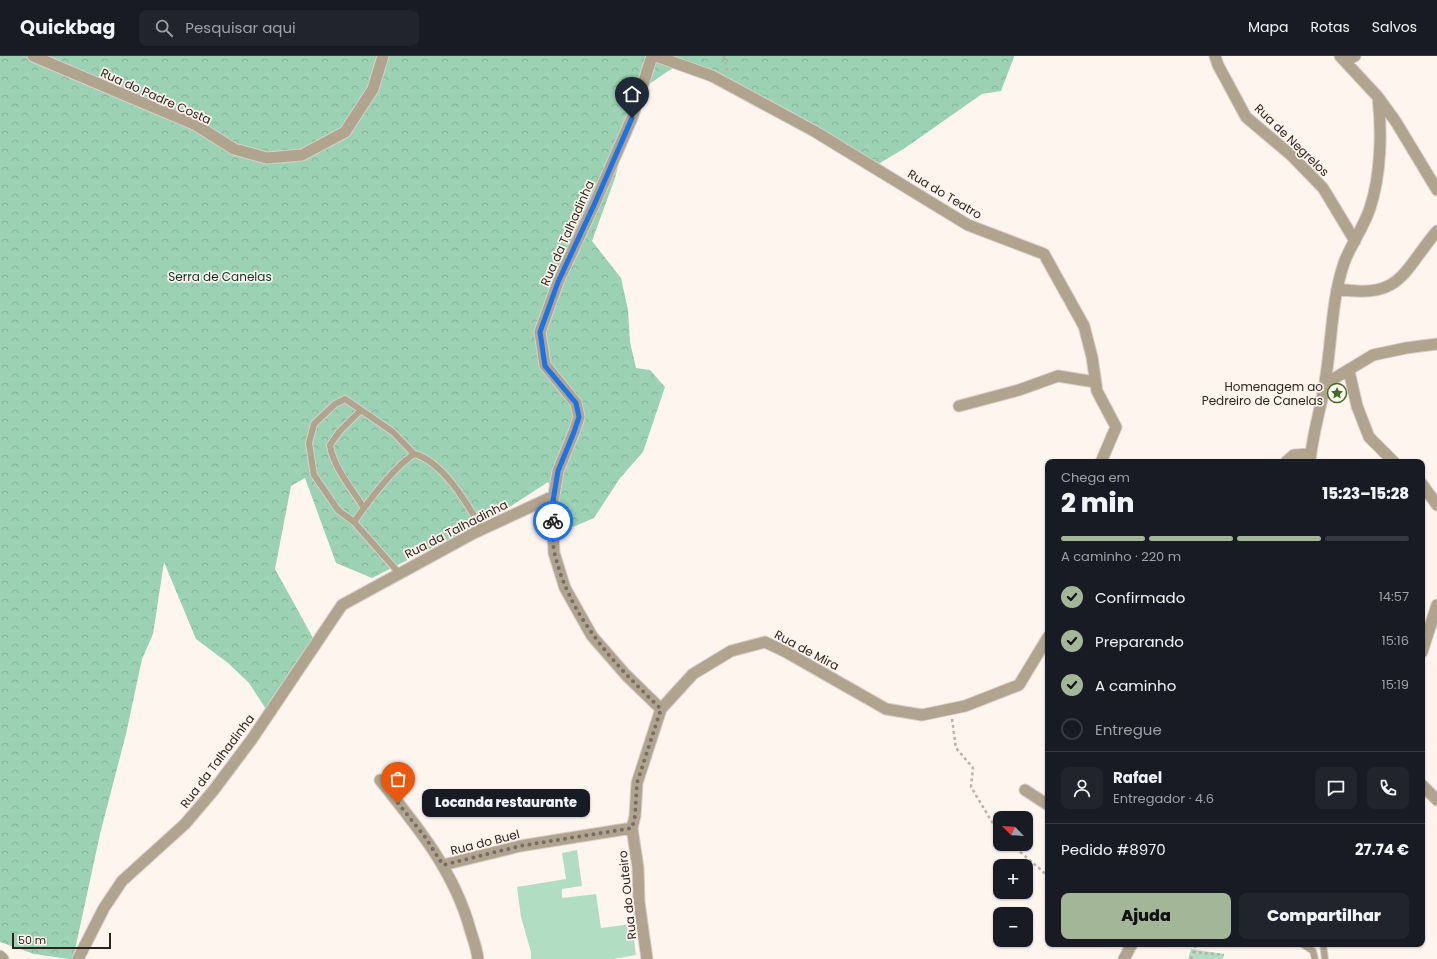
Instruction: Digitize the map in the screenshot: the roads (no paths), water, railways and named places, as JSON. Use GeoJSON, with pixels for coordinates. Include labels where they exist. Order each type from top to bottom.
{"type":"FeatureCollection","features":[{"type":"Feature","properties":{"kind":"street","name":"Rua do Padre Costa"},"geometry":{"type":"LineString","coordinates":[[33,56],[196,125],[234,149],[267,158],[302,155],[345,132],[373,89],[383,56]]}},
{"type":"Feature","properties":{"kind":"street","name":"Rua da Talhadinha"},"geometry":{"type":"LineString","coordinates":[[78,959],[104,908],[122,881],[185,824],[213,791],[252,739],[342,604],[482,529],[554,496],[558,471],[579,417],[576,403],[545,366],[540,332],[558,282],[632,118],[652,56]]}},
{"type":"Feature","properties":{"kind":"street","name":"Rua do Teatro"},"geometry":{"type":"LineString","coordinates":[[656,56],[712,76],[814,131],[968,225],[1044,254],[1084,326],[1092,357],[1097,391],[1116,427],[1102,459]]}},
{"type":"Feature","properties":{"kind":"street","name":"Rua de Negrelos"},"geometry":{"type":"LineString","coordinates":[[1215,56],[1218,65],[1246,117],[1291,155],[1323,188],[1355,241]]}},
{"type":"Feature","properties":{"kind":"street"},"geometry":{"type":"LineString","coordinates":[[1347,58],[1378,97],[1437,190]]}},
{"type":"Feature","properties":{"kind":"street"},"geometry":{"type":"LineString","coordinates":[[1289,459],[1294,455],[1310,458],[1325,384],[1334,304],[1339,289],[1344,262],[1371,208],[1377,172],[1381,126],[1378,97]]}},
{"type":"Feature","properties":{"kind":"street"},"geometry":{"type":"LineString","coordinates":[[1339,289],[1357,292],[1384,289],[1404,277],[1437,230]]}},
{"type":"Feature","properties":{"kind":"street"},"geometry":{"type":"LineString","coordinates":[[1325,384],[1349,371],[1373,355],[1406,348],[1437,344]]}},
{"type":"Feature","properties":{"kind":"street"},"geometry":{"type":"LineString","coordinates":[[1349,371],[1357,406],[1370,437],[1391,459]]}},
{"type":"Feature","properties":{"kind":"street"},"geometry":{"type":"LineString","coordinates":[[959,406],[1019,390],[1058,376],[1095,382]]}},
{"type":"Feature","properties":{"kind":"street"},"geometry":{"type":"LineString","coordinates":[[1425,488],[1437,505]]}},
{"type":"Feature","properties":{"kind":"street"},"geometry":{"type":"LineString","coordinates":[[554,496],[552,507],[554,553],[565,588],[592,636],[626,675],[661,709]]}},
{"type":"Feature","properties":{"kind":"street"},"geometry":{"type":"LineString","coordinates":[[1425,643],[1437,605]]}},
{"type":"Feature","properties":{"kind":"street","name":"Rua de Mira"},"geometry":{"type":"LineString","coordinates":[[632,828],[635,816],[637,783],[661,709],[693,674],[731,651],[765,642],[786,652],[886,709],[922,716],[965,706],[1019,685],[1045,642]]}},
{"type":"Feature","properties":{"kind":"street"},"geometry":{"type":"LineString","coordinates":[[380,780],[425,837],[443,865]]}},
{"type":"Feature","properties":{"kind":"street"},"geometry":{"type":"LineString","coordinates":[[1425,788],[1437,800]]}},
{"type":"Feature","properties":{"kind":"street"},"geometry":{"type":"LineString","coordinates":[[1025,790],[1045,803]]}},
{"type":"Feature","properties":{"kind":"street","name":"Rua do Buel"},"geometry":{"type":"LineString","coordinates":[[478,959],[465,910],[443,865],[520,846],[632,828]]}},
{"type":"Feature","properties":{"kind":"street","name":"Rua do Outeiro"},"geometry":{"type":"LineString","coordinates":[[632,828],[638,868],[639,902],[647,959]]}},
{"type":"Feature","properties":{"kind":"street"},"geometry":{"type":"LineString","coordinates":[[1124,959],[1130,947]]}},
{"type":"Feature","properties":{"kind":"street"},"geometry":{"type":"LineString","coordinates":[[0,956],[3,959]]}},
{"type":"Feature","properties":{"kind":"lane"},"geometry":{"type":"LineString","coordinates":[[399,573],[354,522],[338,510],[314,475],[309,443],[314,424],[335,404],[345,399],[393,432],[414,454],[420,455],[438,468],[464,498],[482,529]]}},
{"type":"Feature","properties":{"kind":"lane"},"geometry":{"type":"LineString","coordinates":[[361,410],[339,432],[330,445],[331,452],[339,468],[364,508]]}},
{"type":"Feature","properties":{"kind":"lane"},"geometry":{"type":"LineString","coordinates":[[354,522],[403,462],[414,454]]}},
{"type":"Feature","properties":{"kind":"lane"},"geometry":{"type":"LineString","coordinates":[[1307,947],[1313,951],[1315,959]]}},
{"type":"Feature","properties":{"kind":"lane"},"geometry":{"type":"LineString","coordinates":[[1323,947],[1324,959]]}},
{"type":"Feature","properties":{"kind":"place","name":"Homenagem ao Pedreiro de Canelas"},"geometry":{"type":"Point","coordinates":[1337,393]}},
{"type":"Feature","properties":{"kind":"place","name":"Locanda restaurante"},"geometry":{"type":"Point","coordinates":[398,803]}},
{"type":"Feature","properties":{"kind":"park label","name":"Serra de Canelas"},"geometry":{"type":"Point","coordinates":[220,276]}}]}
